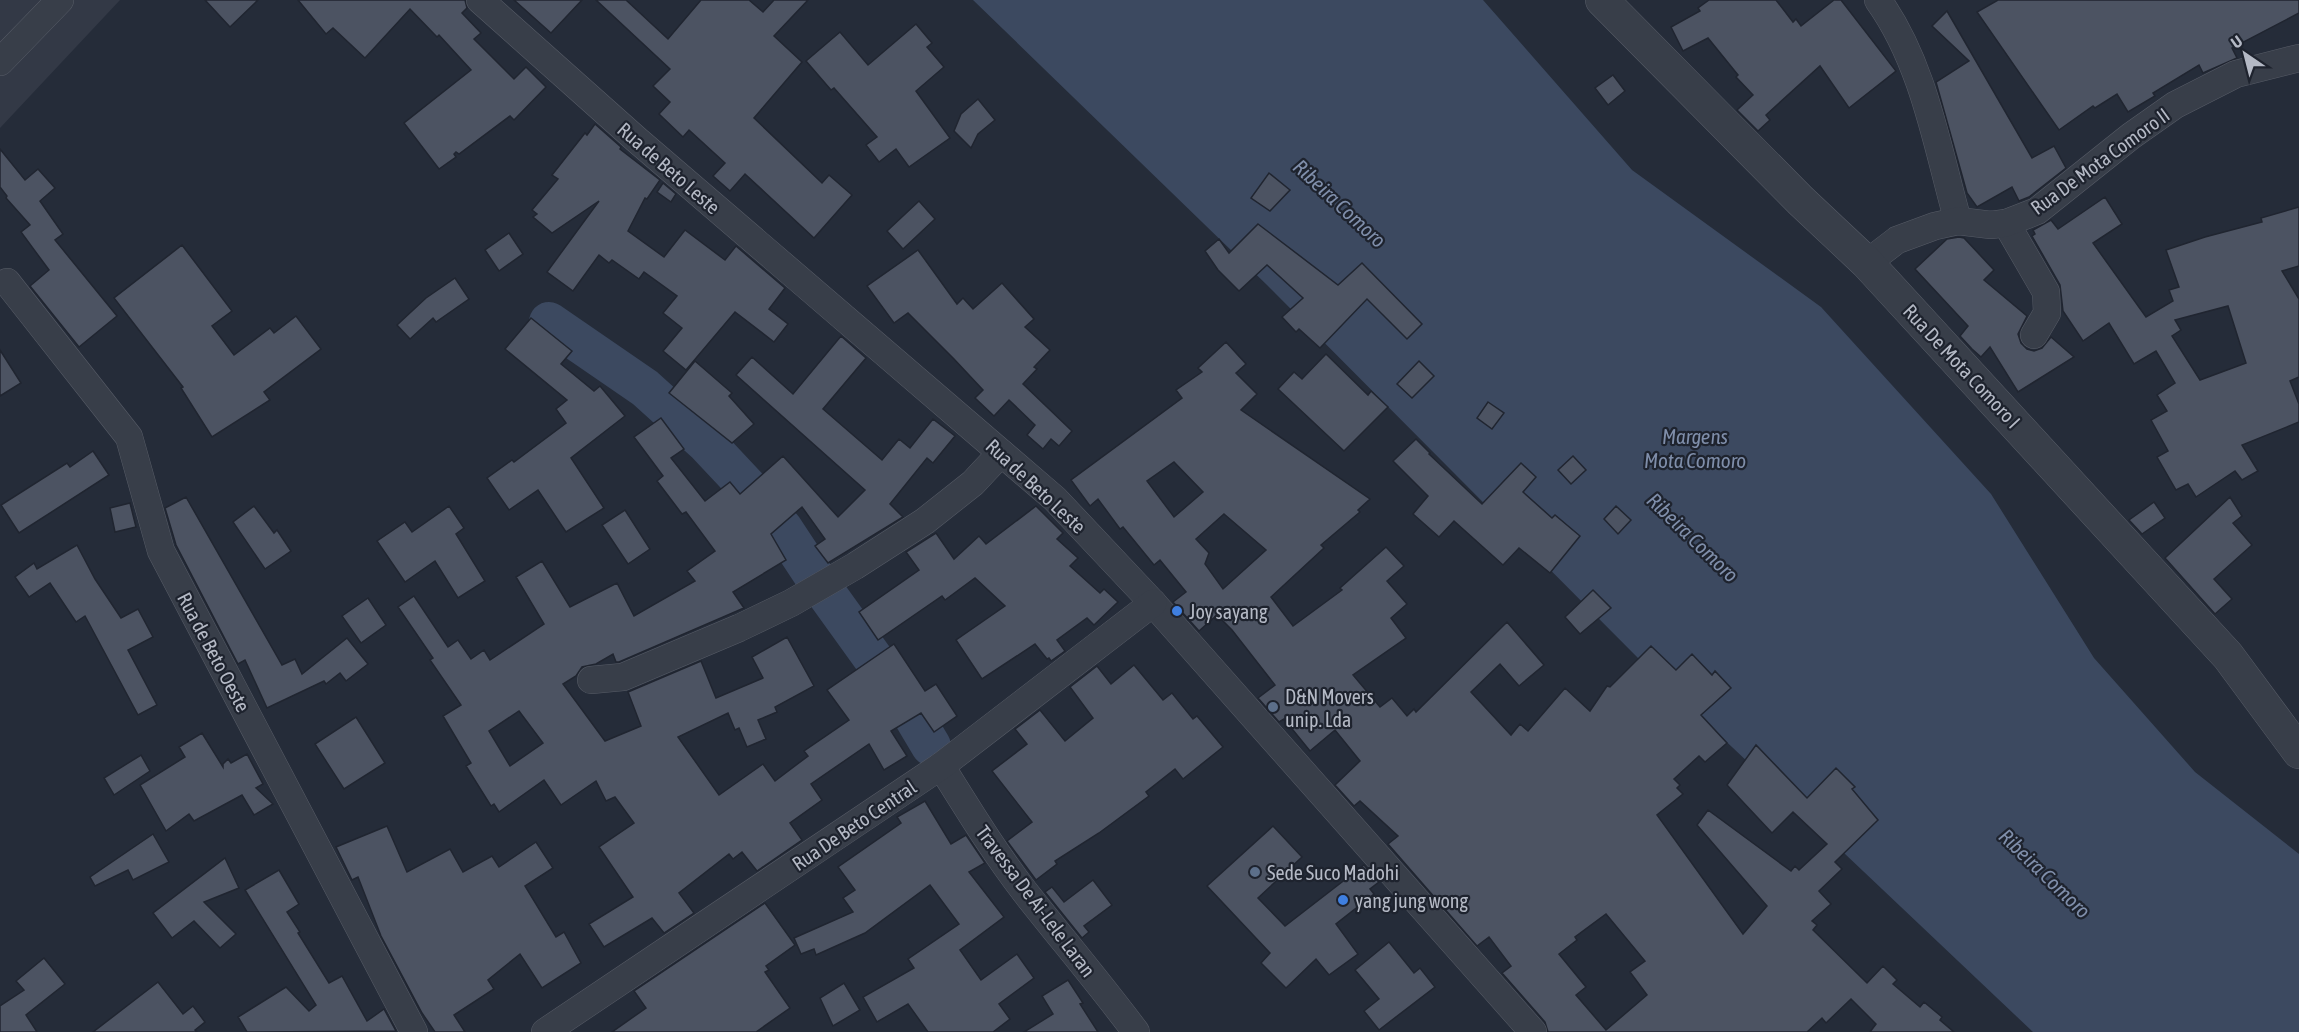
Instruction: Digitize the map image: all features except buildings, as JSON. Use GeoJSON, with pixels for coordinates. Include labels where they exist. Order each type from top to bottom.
{"type":"FeatureCollection","features":[{"type":"Feature","properties":{"kind":"street"},"geometry":{"type":"LineString","coordinates":[[0,62],[60,0]]}},
{"type":"Feature","properties":{"kind":"street","name":"Rua de Beto Leste"},"geometry":{"type":"LineString","coordinates":[[480,0],[637,141],[1055,499],[1153,603],[1533,1032]]}},
{"type":"Feature","properties":{"kind":"street","name":"Rua De Mota Comoro I"},"geometry":{"type":"LineString","coordinates":[[1602,0],[1801,201],[1867,263],[2228,656],[2296,741]]}},
{"type":"Feature","properties":{"kind":"street"},"geometry":{"type":"LineString","coordinates":[[1878,0],[1887,12],[1916,70],[1958,221]]}},
{"type":"Feature","properties":{"kind":"street","name":"Rua De Mota Comoro II"},"geometry":{"type":"LineString","coordinates":[[1867,263],[1897,240],[1935,226],[1958,221],[1991,225],[2006,223],[2037,211],[2131,136],[2175,105],[2236,74],[2299,58]]}},
{"type":"Feature","properties":{"kind":"street"},"geometry":{"type":"LineString","coordinates":[[2006,223],[2046,292],[2047,313],[2034,334]]}},
{"type":"Feature","properties":{"kind":"street","name":"Rua de Beto Oeste"},"geometry":{"type":"LineString","coordinates":[[7,282],[129,437],[161,551],[414,1032]]}},
{"type":"Feature","properties":{"kind":"street"},"geometry":{"type":"LineString","coordinates":[[591,680],[623,677],[739,628],[790,603],[855,566],[925,521],[973,483],[1001,453]]}},
{"type":"Feature","properties":{"kind":"street","name":"Rua De Beto Central"},"geometry":{"type":"LineString","coordinates":[[545,1032],[941,766],[1153,603]]}},
{"type":"Feature","properties":{"kind":"street","name":"Travessa De Ai-Lele Laran"},"geometry":{"type":"LineString","coordinates":[[941,766],[985,836],[1018,882],[1136,1032]]}},
{"type":"Feature","properties":{"kind":"shaded area"},"geometry":{"type":"Polygon","coordinates":[[[0,0],[120,0],[0,128],[0,0]]]}},
{"type":"Feature","properties":{"kind":"water","name":"Margens Mota Comoro"},"geometry":{"type":"Polygon","coordinates":[[[973,0],[1483,0],[1632,170],[1821,307],[1991,494],[2094,658],[2195,772],[2299,854],[2299,1032],[2033,1032],[1638,658],[1267,285],[973,0]]]}},
{"type":"Feature","properties":{"kind":"waterway"},"geometry":{"type":"LineString","coordinates":[[549,322],[645,388],[707,444],[754,494],[783,529],[906,704],[931,746]]}},
{"type":"Feature","properties":{"kind":"place","name":"Joy sayang"},"geometry":{"type":"Point","coordinates":[1177,611]}},
{"type":"Feature","properties":{"kind":"place","name":"D&N Movers unip. Lda"},"geometry":{"type":"Point","coordinates":[1273,707]}},
{"type":"Feature","properties":{"kind":"place","name":"Sede Suco Madohi"},"geometry":{"type":"Point","coordinates":[1255,872]}},
{"type":"Feature","properties":{"kind":"place","name":"yang jung wong"},"geometry":{"type":"Point","coordinates":[1343,900]}},
{"type":"Feature","properties":{"kind":"water label","name":"Ribeira Comoro"},"geometry":{"type":"Point","coordinates":[1340,203]}},
{"type":"Feature","properties":{"kind":"water label","name":"Ribeira Comoro"},"geometry":{"type":"Point","coordinates":[1693,537]}},
{"type":"Feature","properties":{"kind":"water label","name":"Ribeira Comoro"},"geometry":{"type":"Point","coordinates":[2045,873]}}]}
